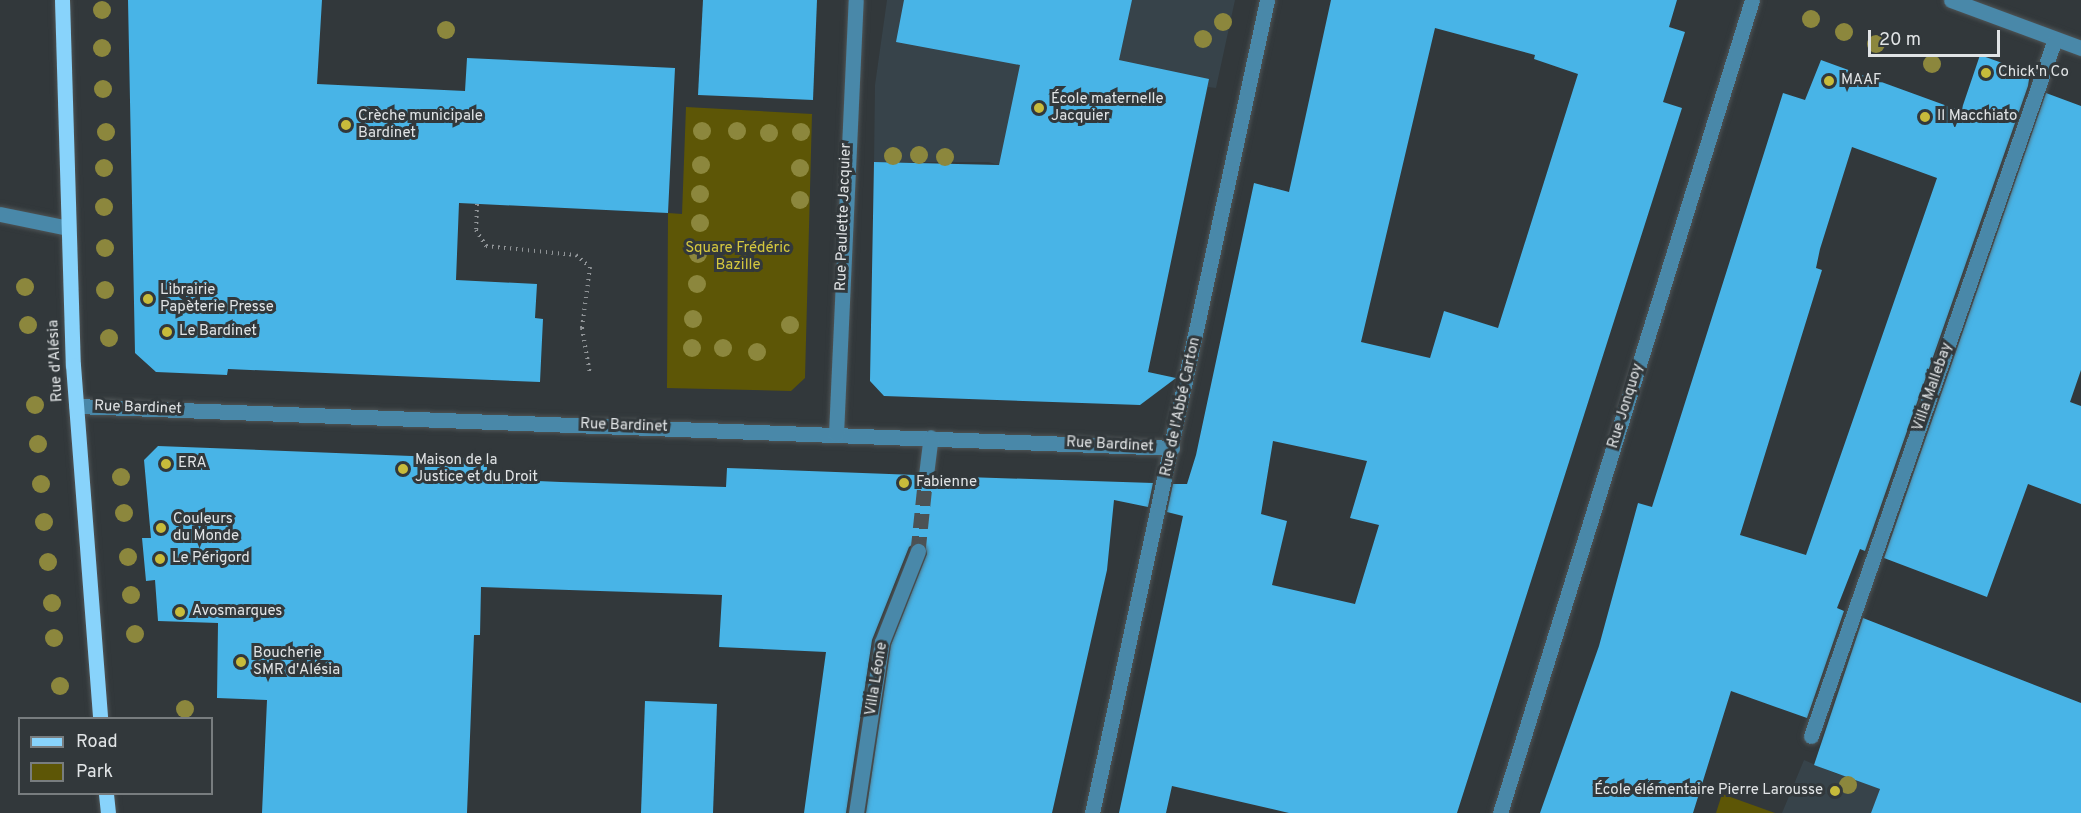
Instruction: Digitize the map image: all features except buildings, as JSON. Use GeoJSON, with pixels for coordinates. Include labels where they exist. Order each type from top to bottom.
{"type":"FeatureCollection","features":[{"type":"Feature","properties":{"kind":"main road","name":"Rue d'Alésia"},"geometry":{"type":"LineString","coordinates":[[62,0],[68,228],[76,406],[100,717]]}},
{"type":"Feature","properties":{"kind":"main road"},"geometry":{"type":"LineString","coordinates":[[106,795],[108,813]]}},
{"type":"Feature","properties":{"kind":"street","name":"Rue Paulette Jacquier"},"geometry":{"type":"LineString","coordinates":[[837,434],[856,0]]}},
{"type":"Feature","properties":{"kind":"street","name":"Rue de l'Abbé Carton"},"geometry":{"type":"LineString","coordinates":[[1092,813],[1267,0]]}},
{"type":"Feature","properties":{"kind":"street","name":"Rue Jonquoy"},"geometry":{"type":"LineString","coordinates":[[1500,813],[1752,0]]}},
{"type":"Feature","properties":{"kind":"street"},"geometry":{"type":"LineString","coordinates":[[1951,0],[2081,48]]}},
{"type":"Feature","properties":{"kind":"street","name":"Villa Mallebay"},"geometry":{"type":"LineString","coordinates":[[1810,736],[2055,39]]}},
{"type":"Feature","properties":{"kind":"street"},"geometry":{"type":"LineString","coordinates":[[0,214],[68,228]]}},
{"type":"Feature","properties":{"kind":"street","name":"Rue Bardinet"},"geometry":{"type":"LineString","coordinates":[[76,406],[1172,448]]}},
{"type":"Feature","properties":{"kind":"street"},"geometry":{"type":"LineString","coordinates":[[926,475],[931,437]]}},
{"type":"Feature","properties":{"kind":"street","name":"Villa Léone"},"geometry":{"type":"LineString","coordinates":[[856,813],[882,642],[918,551]]}},
{"type":"Feature","properties":{"kind":"path"},"geometry":{"type":"LineString","coordinates":[[477,204],[476,230],[486,246],[576,255],[590,267],[582,328],[591,374]]}},
{"type":"Feature","properties":{"kind":"shaded area","name":"École maternelle Jacquier"},"geometry":{"type":"Polygon","coordinates":[[[887,0],[1235,0],[1216,88],[1208,87],[1180,211],[988,162],[874,162],[875,85],[887,0]]]}},
{"type":"Feature","properties":{"kind":"shaded area","name":"École élémentaire Pierre Larousse"},"geometry":{"type":"Polygon","coordinates":[[[1804,760],[1837,774],[1882,782],[1876,800],[1910,813],[1782,813],[1804,760]]]}},
{"type":"Feature","properties":{"kind":"green space","name":"Square Frédéric Bazille"},"geometry":{"type":"Polygon","coordinates":[[[686,107],[812,114],[805,378],[791,391],[667,388],[668,213],[682,214],[686,107]]]}},
{"type":"Feature","properties":{"kind":"green space"},"geometry":{"type":"Polygon","coordinates":[[[1722,794],[1775,813],[1716,813],[1722,794]]]}},
{"type":"Feature","properties":{"kind":"tunnel"},"geometry":{"type":"LineString","coordinates":[[918,551],[926,475]]}},
{"type":"Feature","properties":{"kind":"place","name":"Chick'n Co"},"geometry":{"type":"Point","coordinates":[1986,73]}},
{"type":"Feature","properties":{"kind":"place","name":"MAAF"},"geometry":{"type":"Point","coordinates":[1829,81]}},
{"type":"Feature","properties":{"kind":"place","name":"École maternelle Jacquier"},"geometry":{"type":"Point","coordinates":[1039,108]}},
{"type":"Feature","properties":{"kind":"place","name":"Il Macchiato"},"geometry":{"type":"Point","coordinates":[1925,117]}},
{"type":"Feature","properties":{"kind":"place","name":"Crèche municipale Bardinet"},"geometry":{"type":"Point","coordinates":[346,125]}},
{"type":"Feature","properties":{"kind":"place","name":"Librairie Papèterie Presse"},"geometry":{"type":"Point","coordinates":[148,299]}},
{"type":"Feature","properties":{"kind":"place","name":"Le Bardinet"},"geometry":{"type":"Point","coordinates":[167,332]}},
{"type":"Feature","properties":{"kind":"place","name":"ERA"},"geometry":{"type":"Point","coordinates":[166,464]}},
{"type":"Feature","properties":{"kind":"place","name":"Maison de la Justice et du Droit"},"geometry":{"type":"Point","coordinates":[403,469]}},
{"type":"Feature","properties":{"kind":"place","name":"Fabienne"},"geometry":{"type":"Point","coordinates":[904,483]}},
{"type":"Feature","properties":{"kind":"place","name":"Couleurs du Monde"},"geometry":{"type":"Point","coordinates":[161,528]}},
{"type":"Feature","properties":{"kind":"place","name":"Le Périgord"},"geometry":{"type":"Point","coordinates":[160,559]}},
{"type":"Feature","properties":{"kind":"place","name":"Avosmarques"},"geometry":{"type":"Point","coordinates":[180,612]}},
{"type":"Feature","properties":{"kind":"place","name":"Boucherie SMR d'Alésia"},"geometry":{"type":"Point","coordinates":[241,662]}},
{"type":"Feature","properties":{"kind":"place","name":"École élémentaire Pierre Larousse"},"geometry":{"type":"Point","coordinates":[1835,791]}}]}
